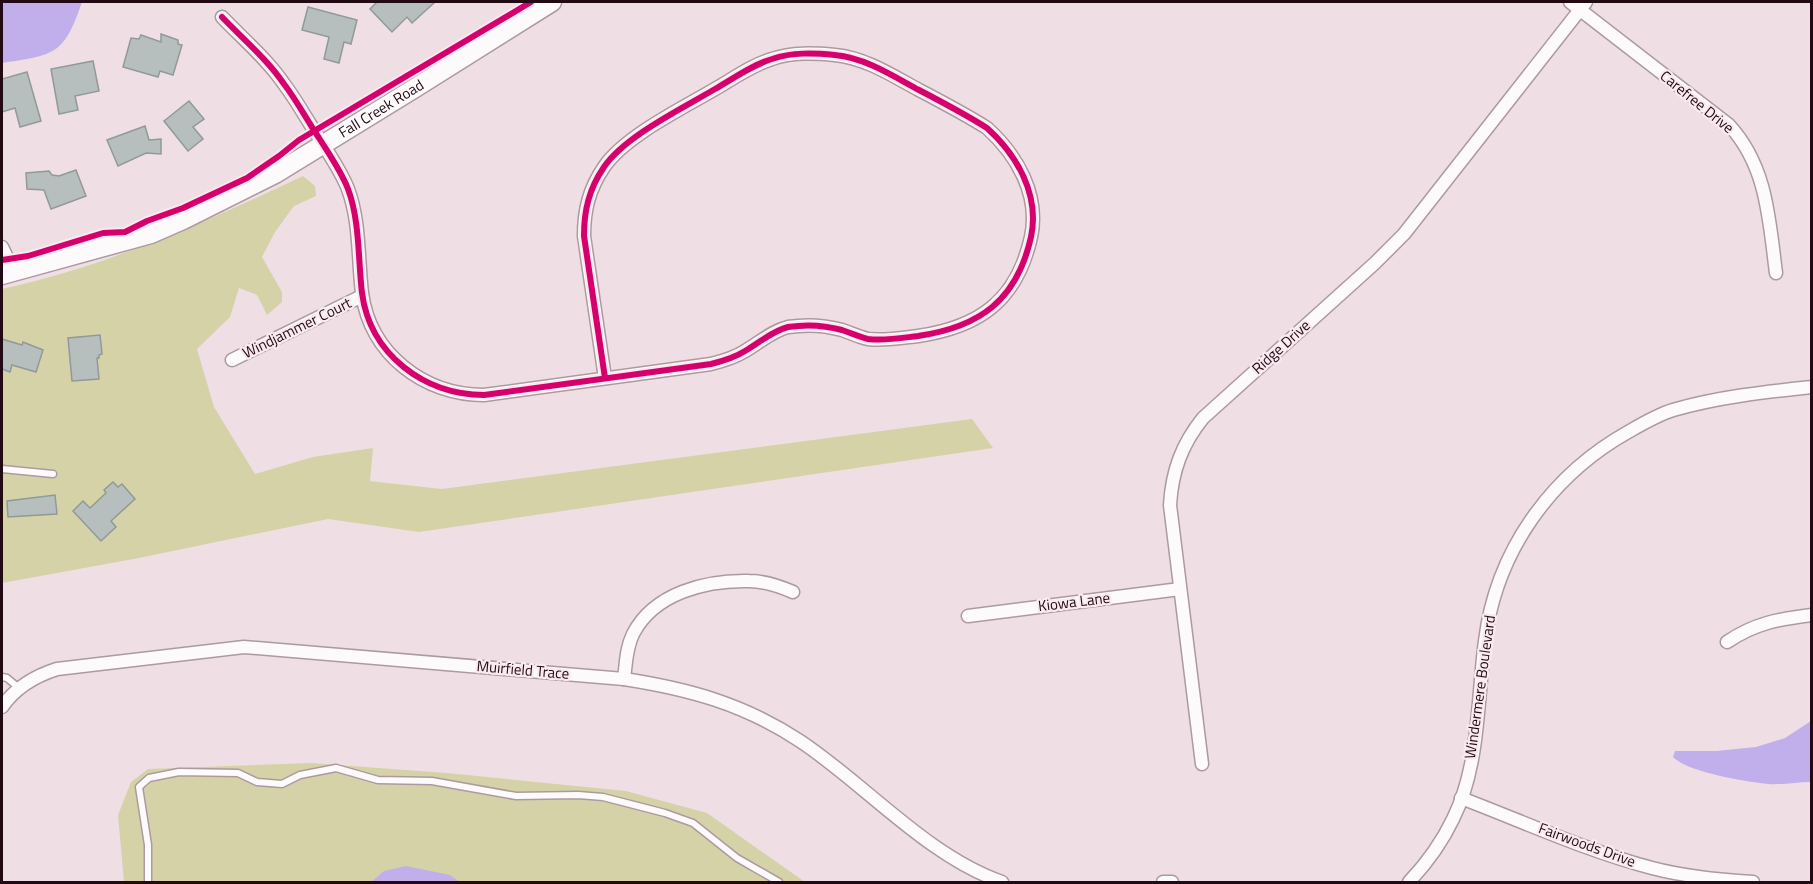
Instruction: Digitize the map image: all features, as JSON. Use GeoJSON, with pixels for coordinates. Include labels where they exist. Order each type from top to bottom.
{"type":"FeatureCollection","features":[{"type":"Feature","properties":{"kind":"main road","name":"Fall Creek Road"},"geometry":{"type":"LineString","coordinates":[[8,274],[162,229],[275,174],[552,2]]}},
{"type":"Feature","properties":{"kind":"street","name":"Carefree Drive"},"geometry":{"type":"LineString","coordinates":[[1578,4],[1729,125],[1739,136],[1763,183],[1776,273]]}},
{"type":"Feature","properties":{"kind":"street","name":"Ridge Drive"},"geometry":{"type":"LineString","coordinates":[[1202,764],[1170,505],[1171,488],[1179,456],[1203,418],[1375,263],[1404,234],[1578,4]]}},
{"type":"Feature","properties":{"kind":"street"},"geometry":{"type":"LineString","coordinates":[[222,17],[285,84],[338,168],[353,206],[362,296],[368,315],[387,351],[412,375],[432,385],[470,395],[484,395],[711,364],[729,360],[767,336],[785,328],[805,325],[822,325],[866,338],[890,340],[957,328],[978,318],[998,302],[1017,278],[1027,255],[1032,229],[1031,203],[1025,180],[1000,141],[987,128],[858,59],[811,53],[772,59],[753,66],[622,147],[605,165],[589,195],[584,219],[584,236],[605,378]]}},
{"type":"Feature","properties":{"kind":"street"},"geometry":{"type":"LineString","coordinates":[[2,247],[8,274]]}},
{"type":"Feature","properties":{"kind":"street","name":"Windjammer Court"},"geometry":{"type":"LineString","coordinates":[[232,360],[362,296]]}},
{"type":"Feature","properties":{"kind":"street","name":"Windermere Boulevard"},"geometry":{"type":"LineString","coordinates":[[1409,882],[1422,868],[1449,827],[1461,798],[1473,753],[1485,638],[1494,595],[1504,565],[1544,500],[1597,451],[1641,424],[1671,411],[1729,396],[1812,387]]}},
{"type":"Feature","properties":{"kind":"street"},"geometry":{"type":"LineString","coordinates":[[624,679],[628,649],[634,633],[648,614],[665,600],[688,589],[719,583],[750,581],[773,584],[793,592]]}},
{"type":"Feature","properties":{"kind":"street","name":"Kiowa Lane"},"geometry":{"type":"LineString","coordinates":[[969,616],[1180,589]]}},
{"type":"Feature","properties":{"kind":"street"},"geometry":{"type":"LineString","coordinates":[[1727,642],[1753,627],[1774,620],[1812,615]]}},
{"type":"Feature","properties":{"kind":"street","name":"Muirfield Trace"},"geometry":{"type":"LineString","coordinates":[[2,707],[19,688],[35,677],[57,669],[244,647],[624,679],[667,686],[707,696],[774,725],[801,741],[921,836],[971,869],[1002,882]]}},
{"type":"Feature","properties":{"kind":"street","name":"Fairwoods Drive"},"geometry":{"type":"LineString","coordinates":[[1461,798],[1634,863],[1705,879],[1753,882]]}},
{"type":"Feature","properties":{"kind":"street"},"geometry":{"type":"LineString","coordinates":[[1163,882],[1172,882]]}},
{"type":"Feature","properties":{"kind":"lane"},"geometry":{"type":"LineString","coordinates":[[2,469],[53,474]]}},
{"type":"Feature","properties":{"kind":"lane"},"geometry":{"type":"LineString","coordinates":[[2,677],[7,678],[19,688]]}},
{"type":"Feature","properties":{"kind":"lane"},"geometry":{"type":"LineString","coordinates":[[148,882],[148,845],[139,787],[149,778],[179,772],[238,773],[257,782],[282,784],[300,775],[336,768],[378,780],[432,781],[516,796],[578,795],[603,797],[635,804],[693,823],[737,858],[779,882]]}},
{"type":"Feature","properties":{"kind":"shaded area"},"geometry":{"type":"Polygon","coordinates":[[[2,2],[82,2],[69,33],[55,49],[34,58],[2,63],[2,2]]]}},
{"type":"Feature","properties":{"kind":"shaded area"},"geometry":{"type":"Polygon","coordinates":[[[303,176],[315,186],[316,196],[294,206],[275,232],[262,257],[282,292],[282,302],[267,315],[257,295],[239,288],[230,317],[197,349],[214,407],[255,474],[313,457],[373,448],[370,481],[442,489],[972,419],[993,448],[419,532],[328,519],[139,558],[2,583],[2,289],[80,268],[156,241],[303,176]]]}},
{"type":"Feature","properties":{"kind":"shaded area"},"geometry":{"type":"Polygon","coordinates":[[[1811,721],[1811,782],[1774,784],[1746,781],[1704,772],[1673,757],[1675,751],[1716,751],[1756,747],[1785,738],[1811,721]]]}},
{"type":"Feature","properties":{"kind":"shaded area"},"geometry":{"type":"Polygon","coordinates":[[[311,763],[447,773],[626,791],[707,813],[805,882],[124,882],[118,815],[131,782],[148,769],[311,763]]]}},
{"type":"Feature","properties":{"kind":"shaded area"},"geometry":{"type":"Polygon","coordinates":[[[406,866],[450,875],[460,882],[371,882],[384,871],[406,866]]]}},
{"type":"Feature","properties":{"kind":"building"},"geometry":{"type":"Polygon","coordinates":[[[377,2],[435,2],[412,23],[407,17],[392,32],[370,9],[377,2]]]}},
{"type":"Feature","properties":{"kind":"building"},"geometry":{"type":"Polygon","coordinates":[[[308,7],[357,20],[351,44],[344,42],[339,63],[324,59],[329,37],[302,30],[308,7]]]}},
{"type":"Feature","properties":{"kind":"building"},"geometry":{"type":"Polygon","coordinates":[[[161,34],[178,40],[178,44],[182,45],[173,75],[160,71],[158,77],[123,67],[131,38],[139,39],[141,35],[161,42],[161,34]]]}},
{"type":"Feature","properties":{"kind":"building"},"geometry":{"type":"Polygon","coordinates":[[[93,61],[99,91],[75,96],[78,110],[59,114],[51,69],[93,61]]]}},
{"type":"Feature","properties":{"kind":"building"},"geometry":{"type":"Polygon","coordinates":[[[27,72],[41,121],[20,127],[15,108],[2,112],[2,79],[27,72]]]}},
{"type":"Feature","properties":{"kind":"building"},"geometry":{"type":"Polygon","coordinates":[[[189,101],[204,119],[193,127],[203,139],[188,151],[164,121],[189,101]]]}},
{"type":"Feature","properties":{"kind":"building"},"geometry":{"type":"Polygon","coordinates":[[[145,126],[149,140],[161,139],[161,154],[146,153],[118,166],[107,140],[145,126]]]}},
{"type":"Feature","properties":{"kind":"building"},"geometry":{"type":"Polygon","coordinates":[[[76,170],[86,196],[51,209],[44,190],[27,189],[26,173],[49,171],[52,175],[59,176],[76,170]]]}},
{"type":"Feature","properties":{"kind":"building"},"geometry":{"type":"Polygon","coordinates":[[[100,335],[102,354],[97,358],[99,379],[72,381],[68,338],[100,335]]]}},
{"type":"Feature","properties":{"kind":"building"},"geometry":{"type":"Polygon","coordinates":[[[2,339],[22,345],[23,342],[43,350],[36,372],[12,365],[10,372],[2,369],[2,339]]]}},
{"type":"Feature","properties":{"kind":"building"},"geometry":{"type":"Polygon","coordinates":[[[113,482],[118,487],[122,484],[135,499],[111,521],[116,527],[101,541],[73,511],[83,501],[90,508],[106,493],[104,490],[113,482]]]}},
{"type":"Feature","properties":{"kind":"building"},"geometry":{"type":"Polygon","coordinates":[[[55,495],[57,514],[8,517],[7,501],[55,495]]]}},
{"type":"Feature","properties":{"kind":"cycle path"},"geometry":{"type":"LineString","coordinates":[[2,260],[28,256],[103,233],[125,232],[247,178],[299,140],[531,2]]}},
{"type":"Feature","properties":{"kind":"cycle path"},"geometry":{"type":"LineString","coordinates":[[222,17],[277,75],[298,104],[345,182],[355,214],[362,293],[367,315],[376,335],[388,352],[421,379],[441,388],[462,393],[484,395],[711,364],[737,356],[771,334],[788,327],[822,326],[868,339],[881,340],[918,336],[960,326],[992,307],[1005,294],[1025,259],[1033,221],[1029,191],[1024,177],[1008,151],[987,128],[868,64],[835,55],[795,54],[757,65],[671,114],[626,144],[604,167],[595,183],[586,209],[584,236],[605,378]]}}]}
